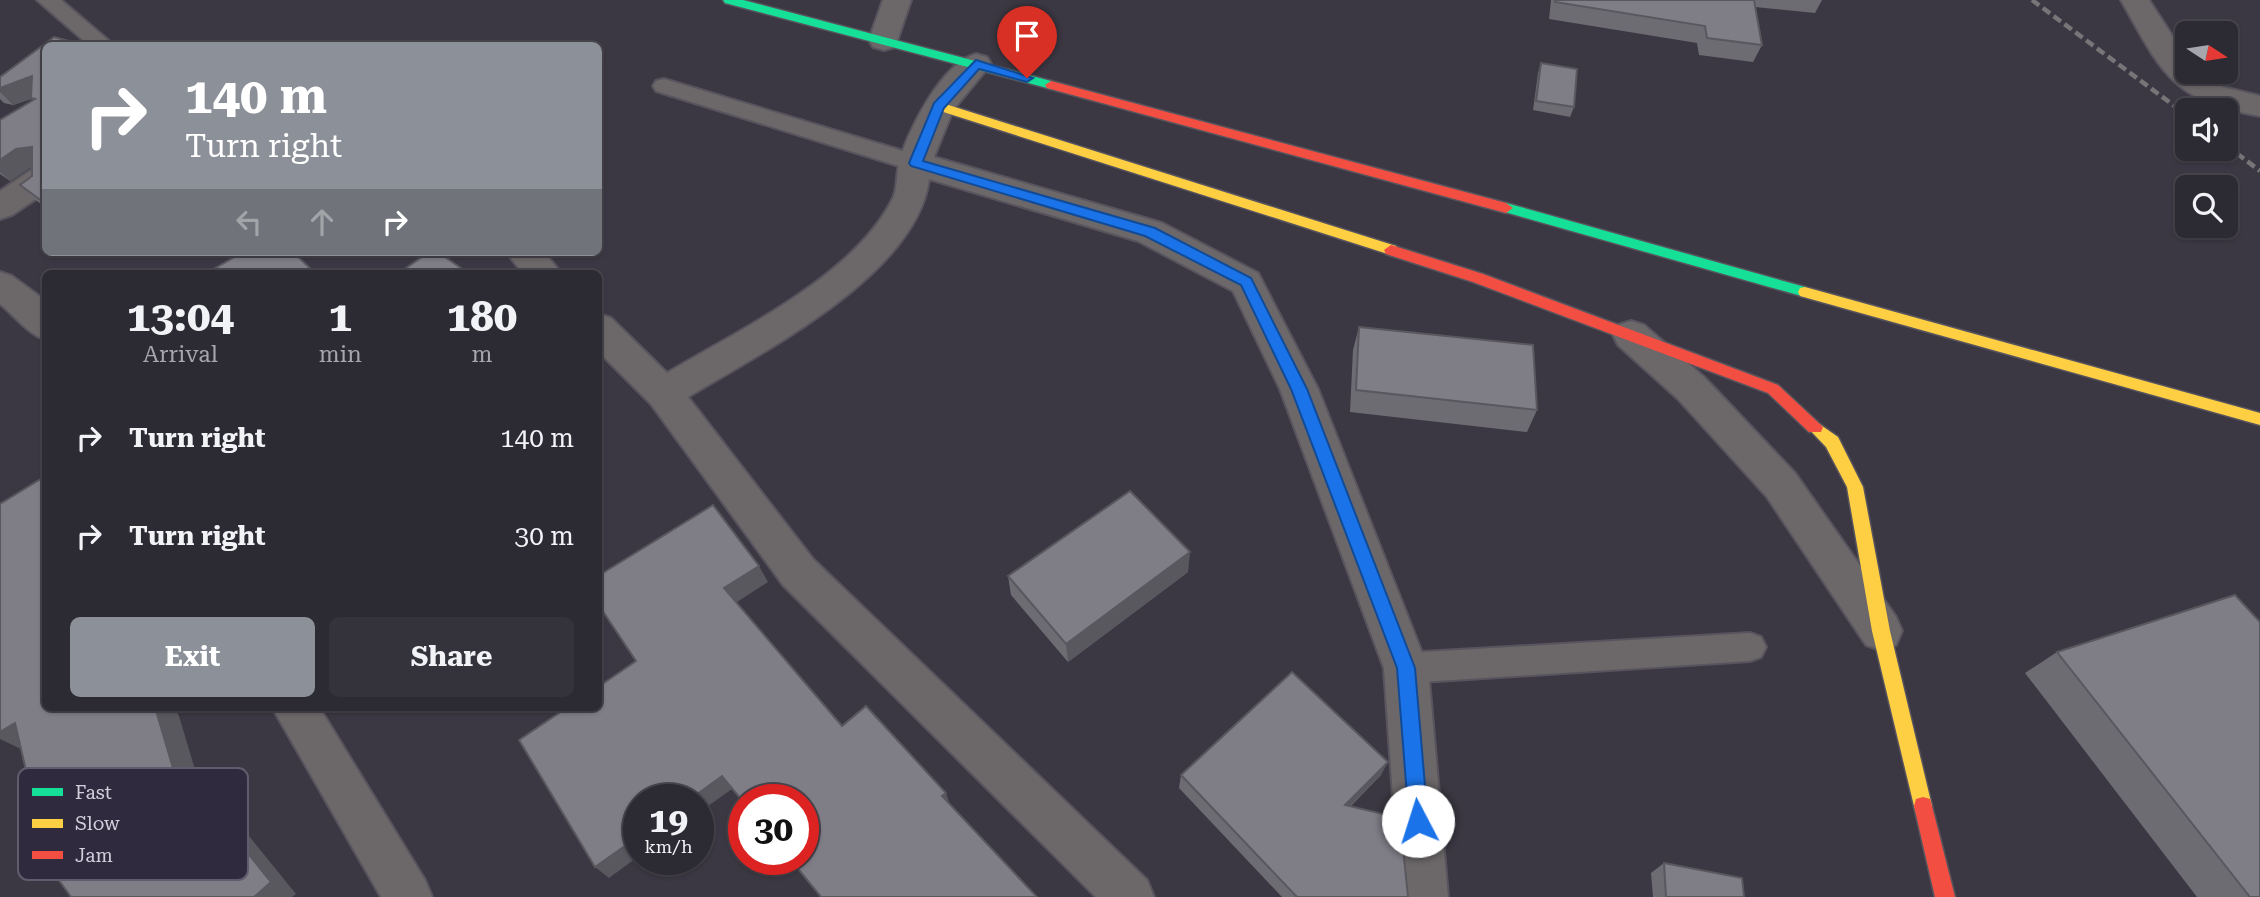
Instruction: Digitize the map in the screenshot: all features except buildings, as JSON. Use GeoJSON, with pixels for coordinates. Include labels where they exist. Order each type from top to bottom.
{"type":"FeatureCollection","features":[{"type":"Feature","properties":{"kind":"main road"},"geometry":{"type":"LineString","coordinates":[[729,0],[976,64],[1771,281],[2260,419]]}},
{"type":"Feature","properties":{"kind":"main road"},"geometry":{"type":"LineString","coordinates":[[939,106],[1478,278],[1773,389],[1832,442],[1855,487],[1881,631],[1945,897]]}},
{"type":"Feature","properties":{"kind":"street"},"geometry":{"type":"LineString","coordinates":[[884,40],[897,0]]}},
{"type":"Feature","properties":{"kind":"street"},"geometry":{"type":"LineString","coordinates":[[2135,0],[2181,76],[2209,96],[2260,106]]}},
{"type":"Feature","properties":{"kind":"street"},"geometry":{"type":"LineString","coordinates":[[664,393],[794,315],[872,256],[909,200],[915,163],[939,106],[976,64]]}},
{"type":"Feature","properties":{"kind":"street"},"geometry":{"type":"LineString","coordinates":[[915,163],[1150,232],[1246,282],[1299,389],[1406,668],[1424,897]]}},
{"type":"Feature","properties":{"kind":"street"},"geometry":{"type":"LineString","coordinates":[[0,207],[42,179]]}},
{"type":"Feature","properties":{"kind":"street"},"geometry":{"type":"LineString","coordinates":[[527,256],[541,270]]}},
{"type":"Feature","properties":{"kind":"street"},"geometry":{"type":"LineString","coordinates":[[0,285],[35,312],[42,321]]}},
{"type":"Feature","properties":{"kind":"street"},"geometry":{"type":"LineString","coordinates":[[602,332],[664,393],[798,572],[1129,897]]}},
{"type":"Feature","properties":{"kind":"street"},"geometry":{"type":"LineString","coordinates":[[1631,335],[1691,388],[1781,485],[1881,631]]}},
{"type":"Feature","properties":{"kind":"street"},"geometry":{"type":"LineString","coordinates":[[296,711],[408,897]]}},
{"type":"Feature","properties":{"kind":"lane"},"geometry":{"type":"LineString","coordinates":[[48,0],[99,42]]}},
{"type":"Feature","properties":{"kind":"lane"},"geometry":{"type":"LineString","coordinates":[[664,86],[915,163]]}},
{"type":"Feature","properties":{"kind":"lane"},"geometry":{"type":"LineString","coordinates":[[1406,668],[1750,647]]}},
{"type":"Feature","properties":{"kind":"railway"},"geometry":{"type":"LineString","coordinates":[[2032,0],[2175,106]]}},
{"type":"Feature","properties":{"kind":"railway"},"geometry":{"type":"LineString","coordinates":[[2238,154],[2260,171]]}},
{"type":"Feature","properties":{"kind":"traffic: fast"},"geometry":{"type":"LineString","coordinates":[[729,0],[1051,85]]}},
{"type":"Feature","properties":{"kind":"traffic: fast"},"geometry":{"type":"LineString","coordinates":[[1506,208],[1805,292]]}},
{"type":"Feature","properties":{"kind":"traffic: slow"},"geometry":{"type":"LineString","coordinates":[[939,106],[1391,250]]}},
{"type":"Feature","properties":{"kind":"traffic: slow"},"geometry":{"type":"LineString","coordinates":[[1805,292],[2260,419]]}},
{"type":"Feature","properties":{"kind":"traffic: slow"},"geometry":{"type":"LineString","coordinates":[[1815,427],[1832,442],[1855,487],[1881,631],[1923,806]]}},
{"type":"Feature","properties":{"kind":"traffic: jam"},"geometry":{"type":"LineString","coordinates":[[1051,85],[1506,208]]}},
{"type":"Feature","properties":{"kind":"traffic: jam"},"geometry":{"type":"LineString","coordinates":[[1391,250],[1478,278],[1773,389],[1815,427]]}},
{"type":"Feature","properties":{"kind":"traffic: jam"},"geometry":{"type":"LineString","coordinates":[[1923,806],[1945,897]]}},
{"type":"Feature","properties":{"kind":"route"},"geometry":{"type":"LineString","coordinates":[[1027,78],[976,64],[939,106],[915,163],[1150,232],[1246,282],[1299,389],[1406,668],[1418,821]]}}]}
